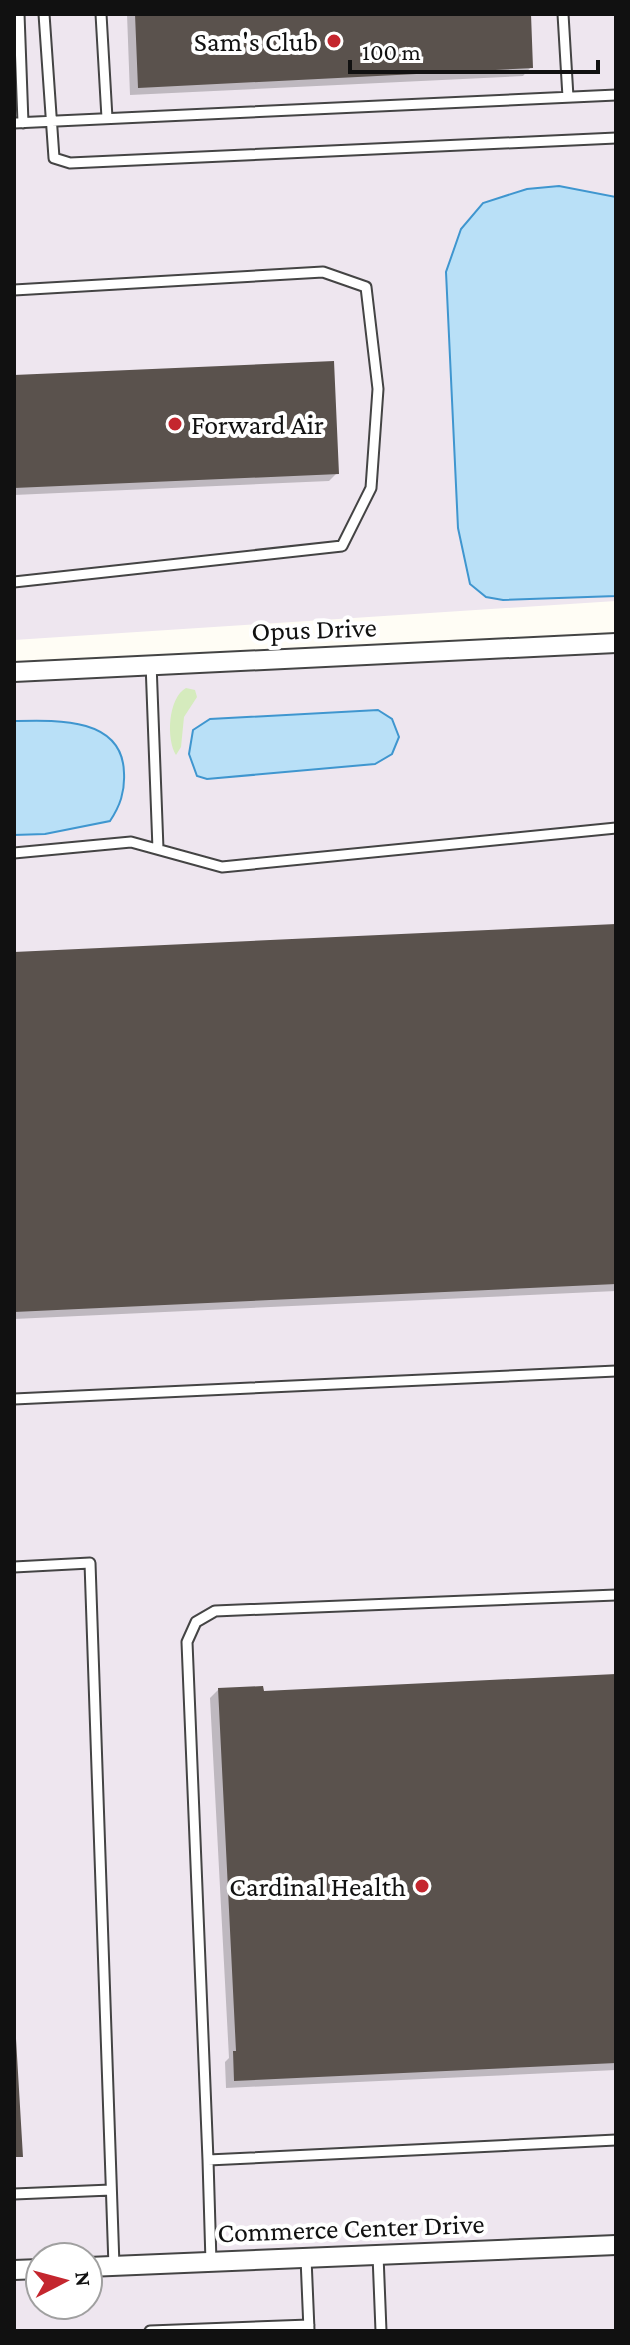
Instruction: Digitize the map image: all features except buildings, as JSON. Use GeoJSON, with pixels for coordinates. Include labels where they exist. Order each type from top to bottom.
{"type":"FeatureCollection","features":[{"type":"Feature","properties":{"kind":"street","name":"Opus Drive"},"geometry":{"type":"LineString","coordinates":[[14,672],[616,643]]}},
{"type":"Feature","properties":{"kind":"street","name":"Commerce Center Drive"},"geometry":{"type":"LineString","coordinates":[[104,2266],[616,2245]]}},
{"type":"Feature","properties":{"kind":"lane"},"geometry":{"type":"LineString","coordinates":[[19,14],[19,123],[616,95]]}},
{"type":"Feature","properties":{"kind":"lane"},"geometry":{"type":"LineString","coordinates":[[44,14],[54,158],[70,163],[616,138]]}},
{"type":"Feature","properties":{"kind":"lane"},"geometry":{"type":"LineString","coordinates":[[101,14],[107,118]]}},
{"type":"Feature","properties":{"kind":"lane"},"geometry":{"type":"LineString","coordinates":[[563,14],[568,97]]}},
{"type":"Feature","properties":{"kind":"lane"},"geometry":{"type":"LineString","coordinates":[[14,290],[323,272],[366,287],[378,389],[371,488],[342,546],[14,582]]}},
{"type":"Feature","properties":{"kind":"lane"},"geometry":{"type":"LineString","coordinates":[[151,663],[158,849]]}},
{"type":"Feature","properties":{"kind":"lane"},"geometry":{"type":"LineString","coordinates":[[14,853],[131,842],[222,867],[616,828]]}},
{"type":"Feature","properties":{"kind":"lane"},"geometry":{"type":"LineString","coordinates":[[14,1399],[616,1371]]}},
{"type":"Feature","properties":{"kind":"lane"},"geometry":{"type":"LineString","coordinates":[[14,1567],[90,1563],[114,2266]]}},
{"type":"Feature","properties":{"kind":"lane"},"geometry":{"type":"LineString","coordinates":[[211,2262],[187,1642],[196,1622],[215,1611],[616,1595]]}},
{"type":"Feature","properties":{"kind":"lane"},"geometry":{"type":"LineString","coordinates":[[208,2160],[616,2140]]}},
{"type":"Feature","properties":{"kind":"lane"},"geometry":{"type":"LineString","coordinates":[[14,2194],[111,2190]]}},
{"type":"Feature","properties":{"kind":"lane"},"geometry":{"type":"LineString","coordinates":[[378,2255],[381,2331]]}},
{"type":"Feature","properties":{"kind":"lane"},"geometry":{"type":"LineString","coordinates":[[150,2331],[309,2328],[306,2258]]}},
{"type":"Feature","properties":{"kind":"shaded area"},"geometry":{"type":"Polygon","coordinates":[[[14,14],[616,14],[616,601],[14,640],[14,14]]]}},
{"type":"Feature","properties":{"kind":"shaded area"},"geometry":{"type":"Polygon","coordinates":[[[616,643],[616,2331],[14,2331],[14,672],[616,643]]]}},
{"type":"Feature","properties":{"kind":"green space"},"geometry":{"type":"Polygon","coordinates":[[[186,688],[195,690],[197,697],[184,717],[181,747],[176,755],[170,719],[175,700],[186,688]]]}},
{"type":"Feature","properties":{"kind":"water"},"geometry":{"type":"Polygon","coordinates":[[[559,186],[616,197],[616,596],[503,600],[486,597],[470,584],[458,528],[446,272],[461,229],[483,203],[527,189],[559,186]]]}},
{"type":"Feature","properties":{"kind":"water"},"geometry":{"type":"Polygon","coordinates":[[[378,710],[392,719],[399,737],[392,754],[375,764],[207,779],[197,776],[189,754],[193,730],[210,719],[378,710]]]}},
{"type":"Feature","properties":{"kind":"water"},"geometry":{"type":"Polygon","coordinates":[[[14,721],[67,722],[100,732],[112,741],[121,755],[124,780],[117,810],[110,821],[45,834],[14,835],[14,721]]]}},
{"type":"Feature","properties":{"kind":"place","name":"Sam's Club"},"geometry":{"type":"Point","coordinates":[334,41]}},
{"type":"Feature","properties":{"kind":"place","name":"Forward Air"},"geometry":{"type":"Point","coordinates":[175,424]}},
{"type":"Feature","properties":{"kind":"place","name":"Cardinal Health"},"geometry":{"type":"Point","coordinates":[422,1886]}}]}
